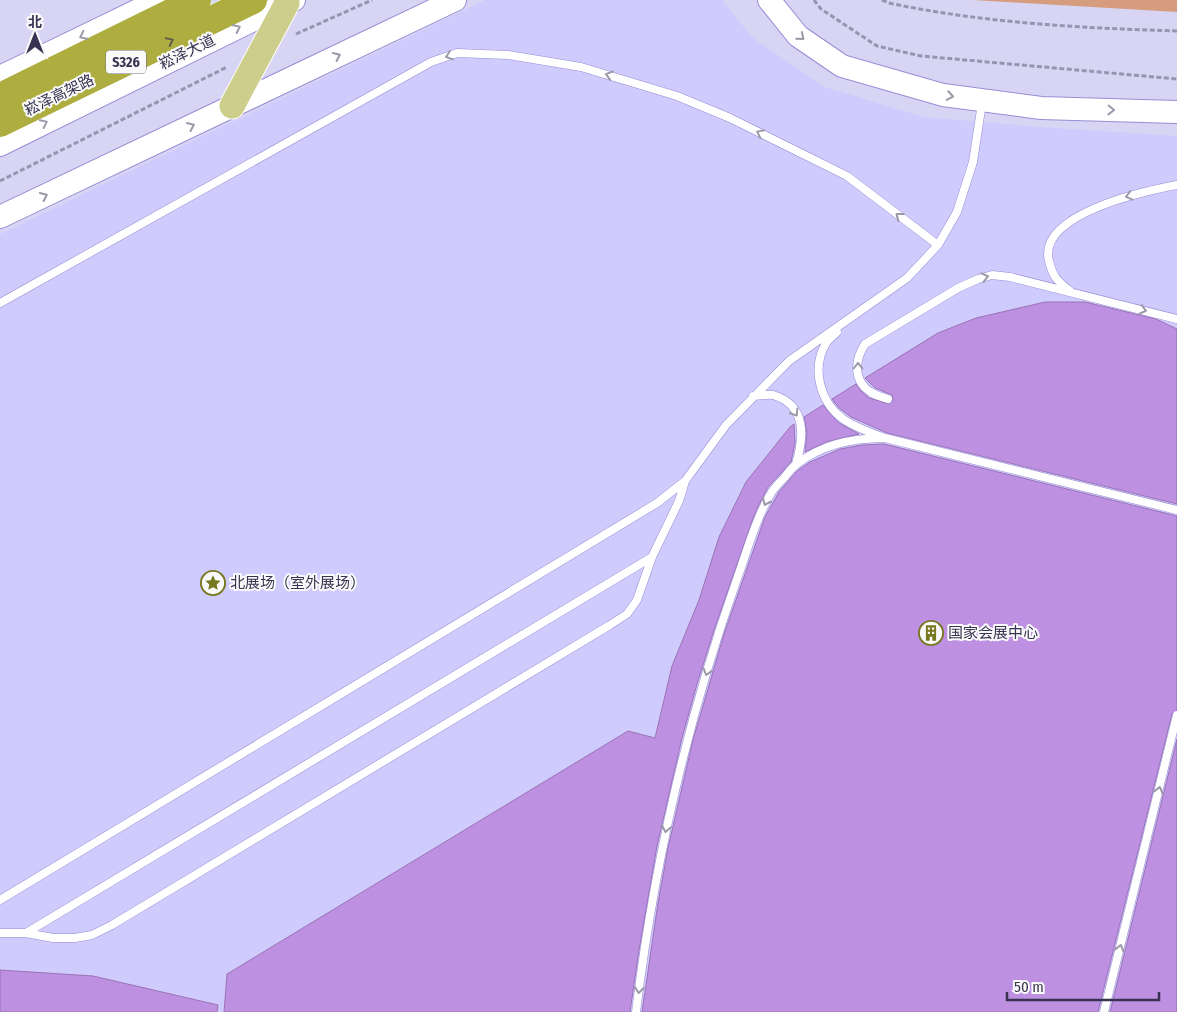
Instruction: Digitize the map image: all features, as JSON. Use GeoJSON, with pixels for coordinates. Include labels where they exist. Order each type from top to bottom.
{"type":"FeatureCollection","features":[{"type":"Feature","properties":{"kind":"highway"},"geometry":{"type":"LineString","coordinates":[[65,65],[180,0]]}},
{"type":"Feature","properties":{"kind":"highway","name":"崧泽高架路"},"geometry":{"type":"LineString","coordinates":[[0,97],[197,0]]}},
{"type":"Feature","properties":{"kind":"highway","name":"崧泽高架路"},"geometry":{"type":"LineString","coordinates":[[0,123],[253,0]]}},
{"type":"Feature","properties":{"kind":"main road"},"geometry":{"type":"LineString","coordinates":[[232,106],[290,2]]}},
{"type":"Feature","properties":{"kind":"street"},"geometry":{"type":"LineString","coordinates":[[0,77],[158,0]]}},
{"type":"Feature","properties":{"kind":"street"},"geometry":{"type":"LineString","coordinates":[[0,217],[455,0]]}},
{"type":"Feature","properties":{"kind":"street"},"geometry":{"type":"LineString","coordinates":[[769,0],[798,36],[842,66],[943,95],[1042,108],[1177,112]]}},
{"type":"Feature","properties":{"kind":"street","name":"崧泽大道"},"geometry":{"type":"LineString","coordinates":[[0,144],[290,2]]}},
{"type":"Feature","properties":{"kind":"lane"},"geometry":{"type":"LineString","coordinates":[[0,304],[431,62],[457,53],[508,55],[581,67],[678,96],[730,118],[847,176],[938,245]]}},
{"type":"Feature","properties":{"kind":"lane"},"geometry":{"type":"LineString","coordinates":[[0,900],[657,503],[685,481],[726,425],[789,361],[908,278],[938,245],[957,212],[973,162],[982,101]]}},
{"type":"Feature","properties":{"kind":"lane"},"geometry":{"type":"LineString","coordinates":[[1072,293],[1055,280],[1048,256],[1050,241],[1059,230],[1075,218],[1118,199],[1177,185]]}},
{"type":"Feature","properties":{"kind":"lane"},"geometry":{"type":"LineString","coordinates":[[888,399],[873,393],[862,385],[856,371],[858,354],[865,344],[958,288],[992,275],[1010,277],[1177,319]]}},
{"type":"Feature","properties":{"kind":"lane"},"geometry":{"type":"LineString","coordinates":[[846,321],[826,343],[819,362],[820,386],[828,405],[843,419],[885,438],[1177,510]]}},
{"type":"Feature","properties":{"kind":"lane"},"geometry":{"type":"LineString","coordinates":[[754,396],[772,395],[786,401],[798,414],[802,432],[801,446],[796,464]]}},
{"type":"Feature","properties":{"kind":"lane"},"geometry":{"type":"LineString","coordinates":[[636,1012],[645,944],[667,824],[695,711],[721,623],[755,527],[770,493],[796,464],[830,446],[866,438],[885,438]]}},
{"type":"Feature","properties":{"kind":"lane"},"geometry":{"type":"LineString","coordinates":[[0,933],[26,933],[53,938],[75,938],[92,935],[112,925],[627,614],[637,600],[652,557],[679,500],[685,481]]}},
{"type":"Feature","properties":{"kind":"lane"},"geometry":{"type":"LineString","coordinates":[[26,933],[652,557]]}},
{"type":"Feature","properties":{"kind":"lane"},"geometry":{"type":"LineString","coordinates":[[1104,1012],[1177,715]]}},
{"type":"Feature","properties":{"kind":"path"},"geometry":{"type":"LineString","coordinates":[[263,49],[372,0]]}},
{"type":"Feature","properties":{"kind":"path"},"geometry":{"type":"LineString","coordinates":[[814,0],[821,9],[877,46],[921,56],[1177,79]]}},
{"type":"Feature","properties":{"kind":"path"},"geometry":{"type":"LineString","coordinates":[[882,0],[926,11],[955,15],[1108,29],[1177,32]]}},
{"type":"Feature","properties":{"kind":"path"},"geometry":{"type":"LineString","coordinates":[[0,181],[228,67]]}},
{"type":"Feature","properties":{"kind":"shaded area"},"geometry":{"type":"Polygon","coordinates":[[[485,0],[722,0],[753,38],[825,87],[924,117],[1177,136],[1177,1012],[0,1012],[0,234],[485,0]]]}},
{"type":"Feature","properties":{"kind":"shaded area"},"geometry":{"type":"Polygon","coordinates":[[[973,0],[1177,0],[1177,12],[973,0]]]}},
{"type":"Feature","properties":{"kind":"building"},"geometry":{"type":"Polygon","coordinates":[[[1045,302],[1085,302],[1156,319],[1177,329],[1177,504],[887,433],[851,417],[839,408],[832,399],[856,384],[869,398],[889,404],[893,400],[892,395],[875,388],[865,378],[938,333],[976,318],[1045,302]]]}},
{"type":"Feature","properties":{"kind":"building"},"geometry":{"type":"Polygon","coordinates":[[[823,405],[839,423],[859,434],[826,442],[805,452],[807,433],[804,417],[823,405]]]}},
{"type":"Feature","properties":{"kind":"building"},"geometry":{"type":"Polygon","coordinates":[[[794,424],[795,443],[791,462],[768,487],[755,513],[697,684],[682,738],[657,846],[630,1012],[224,1012],[227,974],[628,731],[655,738],[672,666],[699,600],[719,537],[746,482],[794,424]]]}},
{"type":"Feature","properties":{"kind":"building","name":"国家会展中心"},"geometry":{"type":"Polygon","coordinates":[[[884,444],[1177,516],[1177,710],[1172,714],[1098,1012],[642,1012],[668,848],[693,740],[724,634],[765,517],[779,492],[797,471],[810,462],[840,449],[884,444]]]}},
{"type":"Feature","properties":{"kind":"building"},"geometry":{"type":"Polygon","coordinates":[[[1177,739],[1177,1012],[1110,1012],[1177,739]]]}},
{"type":"Feature","properties":{"kind":"building"},"geometry":{"type":"Polygon","coordinates":[[[0,970],[93,976],[218,1005],[217,1012],[0,1012],[0,970]]]}},
{"type":"Feature","properties":{"kind":"place","name":"北展场（室外展场）"},"geometry":{"type":"Point","coordinates":[213,583]}},
{"type":"Feature","properties":{"kind":"place","name":"国家会展中心"},"geometry":{"type":"Point","coordinates":[931,633]}}]}
